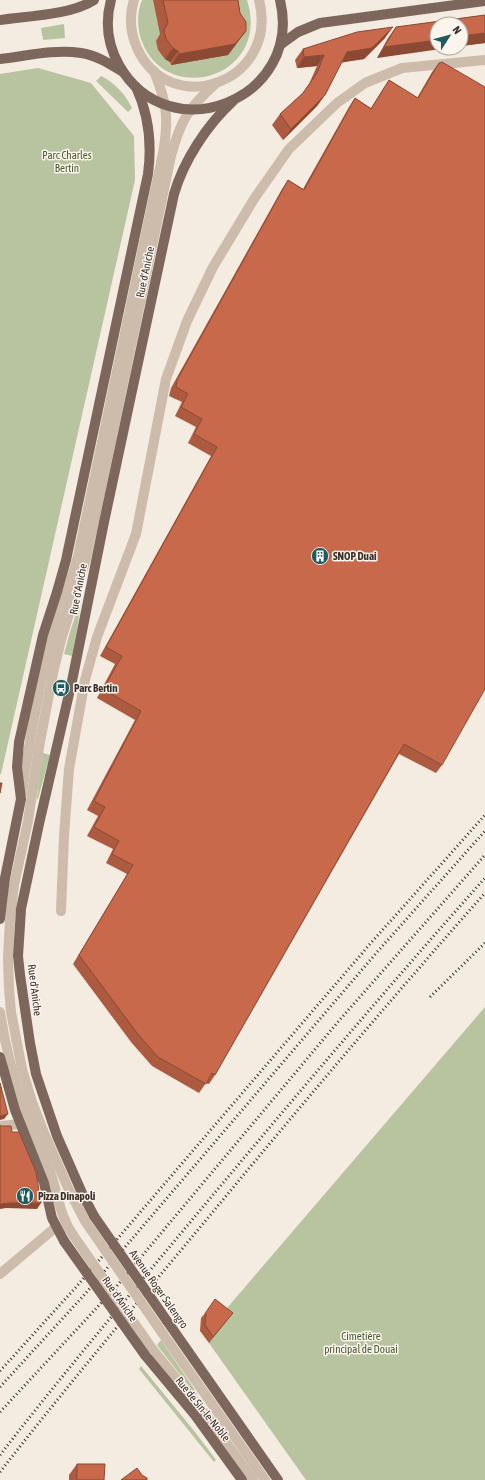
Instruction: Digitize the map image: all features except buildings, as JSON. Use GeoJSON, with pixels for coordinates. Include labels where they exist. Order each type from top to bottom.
{"type":"FeatureCollection","features":[{"type":"Feature","properties":{"kind":"main road"},"geometry":{"type":"LineString","coordinates":[[0,20],[69,10],[83,6],[94,0]]}},
{"type":"Feature","properties":{"kind":"main road"},"geometry":{"type":"LineString","coordinates":[[111,0],[108,19],[109,36],[114,53],[124,73],[136,87],[152,98],[166,104],[190,110],[212,108],[233,102],[261,81],[274,61],[280,45],[283,22],[280,0]]}},
{"type":"Feature","properties":{"kind":"main road"},"geometry":{"type":"LineString","coordinates":[[280,45],[298,32],[320,23],[485,1]]}},
{"type":"Feature","properties":{"kind":"main road"},"geometry":{"type":"LineString","coordinates":[[0,59],[60,52],[80,53],[100,59],[124,73]]}},
{"type":"Feature","properties":{"kind":"main road","name":"Rue d'Aniche"},"geometry":{"type":"LineString","coordinates":[[0,919],[6,871],[21,799],[17,767],[19,742],[43,635],[58,592],[66,560],[148,174],[150,157],[148,126],[143,105],[136,87]]}},
{"type":"Feature","properties":{"kind":"main road","name":"Rue d'Aniche"},"geometry":{"type":"LineString","coordinates":[[44,1099],[32,1060],[20,975],[19,942],[21,909],[38,824],[72,682],[104,522],[174,194],[184,169],[199,143],[219,115],[233,102]]}},
{"type":"Feature","properties":{"kind":"main road","name":"Rue d'Aniche"},"geometry":{"type":"LineString","coordinates":[[0,1057],[13,1104],[44,1183],[50,1211],[56,1227],[64,1241],[149,1352]]}},
{"type":"Feature","properties":{"kind":"main road","name":"Avenue Roger Salengro"},"geometry":{"type":"LineString","coordinates":[[44,1099],[71,1168],[85,1200],[94,1216],[278,1480]]}},
{"type":"Feature","properties":{"kind":"main road","name":"Rue de Sin-le-Noble"},"geometry":{"type":"LineString","coordinates":[[149,1352],[242,1480]]}},
{"type":"Feature","properties":{"kind":"street"},"geometry":{"type":"LineString","coordinates":[[134,0],[131,16],[132,36],[140,55],[154,71],[171,81],[186,86],[201,86],[216,83],[235,74],[243,67],[253,55],[259,41],[262,15],[259,0]]}},
{"type":"Feature","properties":{"kind":"street"},"geometry":{"type":"LineString","coordinates":[[61,911],[64,836],[69,769],[85,680],[97,637],[136,534],[166,379],[187,321],[213,268],[254,200],[289,149],[336,103],[365,83],[402,68],[485,60]]}},
{"type":"Feature","properties":{"kind":"street"},"geometry":{"type":"LineString","coordinates":[[21,799],[29,744],[50,647],[78,556],[164,153],[166,104],[154,71]]}},
{"type":"Feature","properties":{"kind":"street"},"geometry":{"type":"LineString","coordinates":[[216,83],[190,110],[180,127],[171,156],[86,559],[61,640],[38,747],[28,821],[14,885],[8,957],[9,989],[12,1018],[22,1069],[32,1102],[69,1190],[85,1221],[265,1480]]}},
{"type":"Feature","properties":{"kind":"street"},"geometry":{"type":"LineString","coordinates":[[0,1012],[7,1049],[18,1089],[50,1171],[65,1222],[149,1352],[212,1423],[253,1480]]}},
{"type":"Feature","properties":{"kind":"street"},"geometry":{"type":"LineString","coordinates":[[0,1126],[20,1124]]}},
{"type":"Feature","properties":{"kind":"street"},"geometry":{"type":"LineString","coordinates":[[2,1274],[56,1227]]}},
{"type":"Feature","properties":{"kind":"green space"},"geometry":{"type":"Polygon","coordinates":[[[142,0],[247,0],[251,27],[244,48],[231,65],[212,75],[192,78],[171,73],[153,61],[141,39],[138,19],[142,0]]]}},
{"type":"Feature","properties":{"kind":"green space"},"geometry":{"type":"Polygon","coordinates":[[[64,24],[65,38],[43,40],[41,28],[64,24]]]}},
{"type":"Feature","properties":{"kind":"green space","name":"Parc Charles Bertin"},"geometry":{"type":"Polygon","coordinates":[[[38,68],[91,83],[134,136],[135,180],[0,774],[0,74],[38,68]]]}},
{"type":"Feature","properties":{"kind":"green space"},"geometry":{"type":"Polygon","coordinates":[[[101,76],[111,82],[126,98],[132,108],[128,112],[96,81],[101,76]]]}},
{"type":"Feature","properties":{"kind":"green space"},"geometry":{"type":"Polygon","coordinates":[[[81,599],[78,624],[72,656],[64,654],[81,599]]]}},
{"type":"Feature","properties":{"kind":"green space"},"geometry":{"type":"Polygon","coordinates":[[[43,753],[50,755],[37,799],[40,766],[43,753]]]}},
{"type":"Feature","properties":{"kind":"green space","name":"Cimetière principal de Douai"},"geometry":{"type":"Polygon","coordinates":[[[485,1007],[485,1480],[306,1480],[209,1343],[227,1308],[485,1007]]]}},
{"type":"Feature","properties":{"kind":"green space"},"geometry":{"type":"Polygon","coordinates":[[[161,1340],[197,1393],[196,1395],[157,1345],[161,1340]]]}},
{"type":"Feature","properties":{"kind":"green space"},"geometry":{"type":"Polygon","coordinates":[[[141,1366],[195,1432],[216,1460],[214,1462],[139,1369],[141,1366]]]}},
{"type":"Feature","properties":{"kind":"railway"},"geometry":{"type":"LineString","coordinates":[[0,1371],[77,1286],[370,944],[485,815]]}},
{"type":"Feature","properties":{"kind":"railway"},"geometry":{"type":"LineString","coordinates":[[0,1387],[85,1294],[378,951],[485,831]]}},
{"type":"Feature","properties":{"kind":"railway"},"geometry":{"type":"LineString","coordinates":[[0,1412],[116,1287],[337,1023],[485,855]]}},
{"type":"Feature","properties":{"kind":"railway"},"geometry":{"type":"LineString","coordinates":[[0,1455],[95,1337],[264,1134],[485,878]]}},
{"type":"Feature","properties":{"kind":"railway"},"geometry":{"type":"LineString","coordinates":[[0,1472],[102,1345],[275,1137],[379,1014],[485,893]]}},
{"type":"Feature","properties":{"kind":"railway"},"geometry":{"type":"LineString","coordinates":[[430,997],[485,943]]}},
{"type":"Feature","properties":{"kind":"place","name":"SNOP Duai"},"geometry":{"type":"Point","coordinates":[320,556]}},
{"type":"Feature","properties":{"kind":"place","name":"Parc Bertin"},"geometry":{"type":"Point","coordinates":[61,688]}},
{"type":"Feature","properties":{"kind":"place","name":"Pizza Dinapoli"},"geometry":{"type":"Point","coordinates":[25,1196]}}]}
